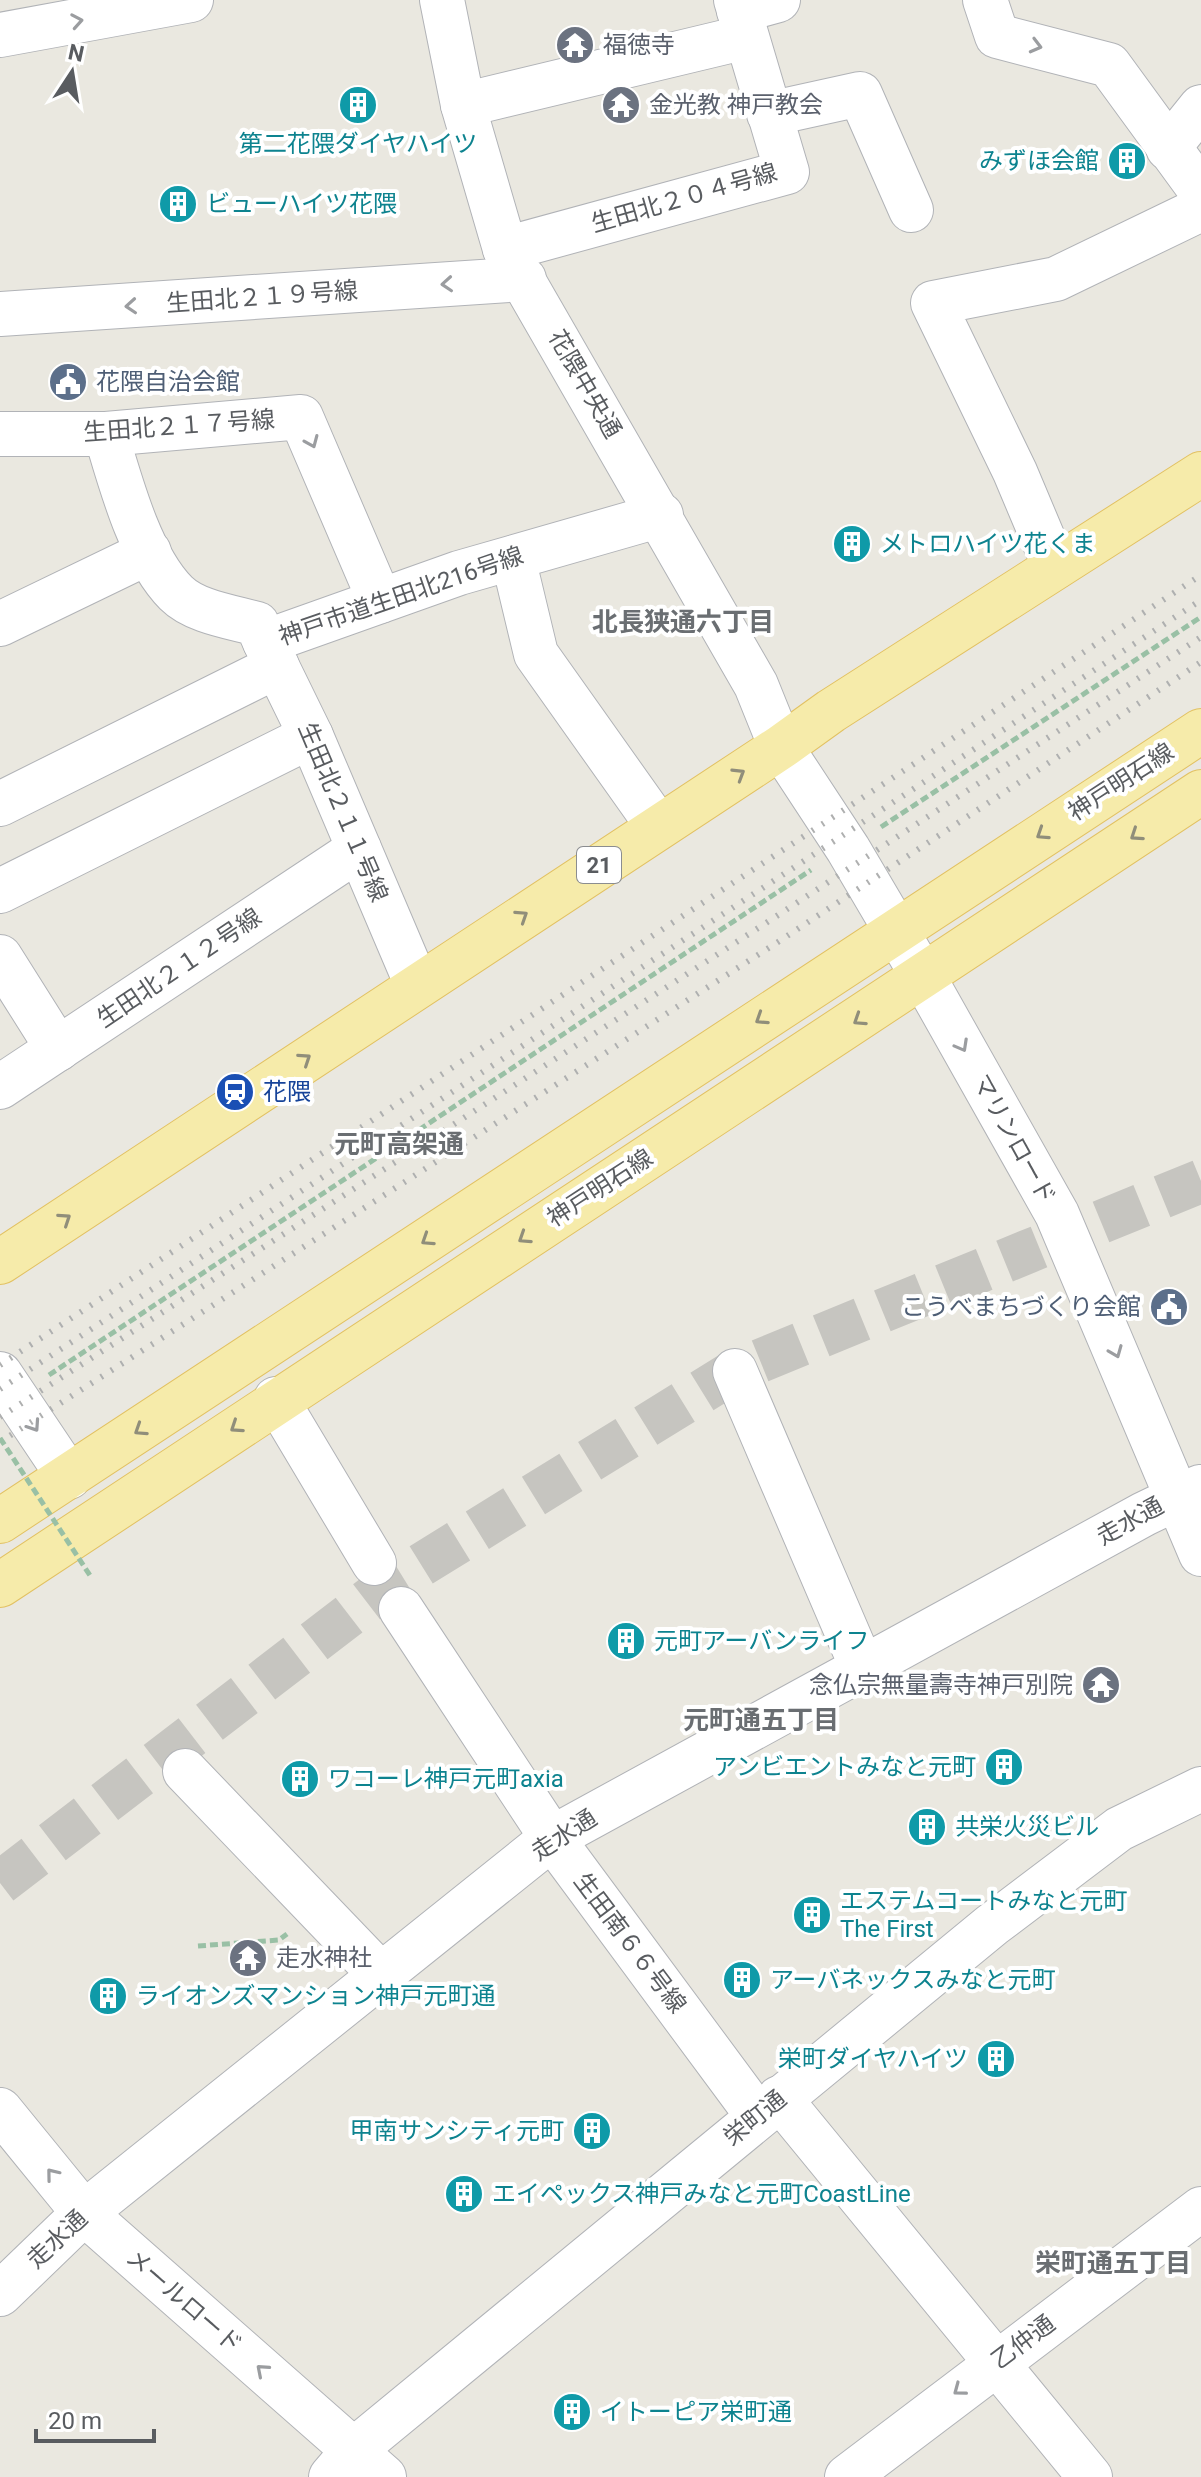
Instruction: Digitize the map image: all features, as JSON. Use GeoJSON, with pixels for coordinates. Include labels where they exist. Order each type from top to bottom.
{"type":"FeatureCollection","features":[{"type":"Feature","properties":{"kind":"main road","name":"21"},"geometry":{"type":"LineString","coordinates":[[0,1262],[831,711],[1201,474]]}},
{"type":"Feature","properties":{"kind":"main road","name":"神戸明石線"},"geometry":{"type":"LineString","coordinates":[[0,1521],[1201,731]]}},
{"type":"Feature","properties":{"kind":"main road","name":"神戸明石線"},"geometry":{"type":"LineString","coordinates":[[0,1585],[276,1399],[924,978],[1201,792]]}},
{"type":"Feature","properties":{"kind":"street"},"geometry":{"type":"LineString","coordinates":[[0,35],[191,0]]}},
{"type":"Feature","properties":{"kind":"street","name":"花隈中央通"},"geometry":{"type":"LineString","coordinates":[[442,0],[463,105],[515,264],[756,685],[781,747]]}},
{"type":"Feature","properties":{"kind":"street"},"geometry":{"type":"LineString","coordinates":[[985,0],[997,36],[1109,65],[1201,191]]}},
{"type":"Feature","properties":{"kind":"street"},"geometry":{"type":"LineString","coordinates":[[463,105],[750,12]]}},
{"type":"Feature","properties":{"kind":"street","name":"生田北２０４号線"},"geometry":{"type":"LineString","coordinates":[[515,264],[787,172],[769,114],[750,12]]}},
{"type":"Feature","properties":{"kind":"street"},"geometry":{"type":"LineString","coordinates":[[769,114],[860,94],[911,210]]}},
{"type":"Feature","properties":{"kind":"street"},"geometry":{"type":"LineString","coordinates":[[1168,148],[1201,107]]}},
{"type":"Feature","properties":{"kind":"street"},"geometry":{"type":"LineString","coordinates":[[1055,567],[1015,472],[933,303],[1056,279],[1201,209]]}},
{"type":"Feature","properties":{"kind":"street","name":"生田北２１９号線"},"geometry":{"type":"LineString","coordinates":[[0,314],[515,264]]}},
{"type":"Feature","properties":{"kind":"street","name":"生田北２１７号線"},"geometry":{"type":"LineString","coordinates":[[0,434],[106,434],[301,417],[380,601]]}},
{"type":"Feature","properties":{"kind":"street","name":"神戸市道生田北216号線"},"geometry":{"type":"LineString","coordinates":[[106,434],[128,504],[149,552],[176,593],[201,608],[257,624],[271,654],[380,601],[661,515]]}},
{"type":"Feature","properties":{"kind":"street"},"geometry":{"type":"LineString","coordinates":[[0,624],[149,552]]}},
{"type":"Feature","properties":{"kind":"street"},"geometry":{"type":"LineString","coordinates":[[513,558],[536,654],[658,826]]}},
{"type":"Feature","properties":{"kind":"street"},"geometry":{"type":"LineString","coordinates":[[0,804],[271,654]]}},
{"type":"Feature","properties":{"kind":"street","name":"生田北２１１号線"},"geometry":{"type":"LineString","coordinates":[[271,654],[311,736],[417,985]]}},
{"type":"Feature","properties":{"kind":"street"},"geometry":{"type":"LineString","coordinates":[[0,891],[311,736]]}},
{"type":"Feature","properties":{"kind":"street","name":"マリンロード"},"geometry":{"type":"LineString","coordinates":[[781,747],[848,849],[896,930],[1062,1225],[1188,1492],[1201,1554]]}},
{"type":"Feature","properties":{"kind":"street","name":"生田北２１２号線"},"geometry":{"type":"LineString","coordinates":[[0,1087],[359,849]]}},
{"type":"Feature","properties":{"kind":"street"},"geometry":{"type":"LineString","coordinates":[[0,957],[58,1049]]}},
{"type":"Feature","properties":{"kind":"street"},"geometry":{"type":"LineString","coordinates":[[735,1371],[862,1667]]}},
{"type":"Feature","properties":{"kind":"street"},"geometry":{"type":"LineString","coordinates":[[7,1386],[69,1477]]}},
{"type":"Feature","properties":{"kind":"street"},"geometry":{"type":"LineString","coordinates":[[276,1399],[374,1563]]}},
{"type":"Feature","properties":{"kind":"street","name":"走水通"},"geometry":{"type":"LineString","coordinates":[[0,2294],[84,2213],[552,1838],[1188,1492]]}},
{"type":"Feature","properties":{"kind":"street","name":"生田南６６号線"},"geometry":{"type":"LineString","coordinates":[[401,1609],[552,1838],[768,2106],[996,2363],[1090,2477]]}},
{"type":"Feature","properties":{"kind":"street"},"geometry":{"type":"LineString","coordinates":[[185,1771],[381,1975]]}},
{"type":"Feature","properties":{"kind":"street","name":"栄町通"},"geometry":{"type":"LineString","coordinates":[[356,2468],[768,2106],[992,1925],[1119,1829],[1201,1789]]}},
{"type":"Feature","properties":{"kind":"street","name":"メールロード"},"geometry":{"type":"LineString","coordinates":[[0,2110],[84,2213],[356,2468]]}},
{"type":"Feature","properties":{"kind":"street","name":"乙仲通"},"geometry":{"type":"LineString","coordinates":[[847,2477],[1201,2209]]}},
{"type":"Feature","properties":{"kind":"path"},"geometry":{"type":"LineString","coordinates":[[7,1386],[798,878],[848,849],[1201,617]]}},
{"type":"Feature","properties":{"kind":"path"},"geometry":{"type":"LineString","coordinates":[[0,1438],[91,1577]]}},
{"type":"Feature","properties":{"kind":"path"},"geometry":{"type":"LineString","coordinates":[[198,1946],[279,1940],[288,1933]]}},
{"type":"Feature","properties":{"kind":"tunnel"},"geometry":{"type":"LineString","coordinates":[[1101,1222],[1201,1181]]}},
{"type":"Feature","properties":{"kind":"tunnel"},"geometry":{"type":"LineString","coordinates":[[0,1883],[387,1586],[735,1371],[1039,1247]]}},
{"type":"Feature","properties":{"kind":"railway"},"geometry":{"type":"LineString","coordinates":[[0,1365],[1201,575]]}},
{"type":"Feature","properties":{"kind":"railway"},"geometry":{"type":"LineString","coordinates":[[0,1389],[1201,600]]}},
{"type":"Feature","properties":{"kind":"railway"},"geometry":{"type":"LineString","coordinates":[[0,1417],[766,923],[1201,637]]}},
{"type":"Feature","properties":{"kind":"railway"},"geometry":{"type":"LineString","coordinates":[[0,1442],[778,942],[1201,662]]}},
{"type":"Feature","properties":{"kind":"place","name":"福徳寺"},"geometry":{"type":"Point","coordinates":[575,45]}},
{"type":"Feature","properties":{"kind":"place","name":"第二花隈ダイヤハイツ"},"geometry":{"type":"Point","coordinates":[358,105]}},
{"type":"Feature","properties":{"kind":"place","name":"金光教 神戸教会"},"geometry":{"type":"Point","coordinates":[621,105]}},
{"type":"Feature","properties":{"kind":"place","name":"みずほ会館"},"geometry":{"type":"Point","coordinates":[1127,161]}},
{"type":"Feature","properties":{"kind":"place","name":"ビューハイツ花隈"},"geometry":{"type":"Point","coordinates":[178,204]}},
{"type":"Feature","properties":{"kind":"place","name":"花隈自治会館"},"geometry":{"type":"Point","coordinates":[68,382]}},
{"type":"Feature","properties":{"kind":"place","name":"メトロハイツ花くま"},"geometry":{"type":"Point","coordinates":[852,544]}},
{"type":"Feature","properties":{"kind":"place","name":"花隈"},"geometry":{"type":"Point","coordinates":[235,1092]}},
{"type":"Feature","properties":{"kind":"place","name":"こうべまちづくり会館"},"geometry":{"type":"Point","coordinates":[1169,1307]}},
{"type":"Feature","properties":{"kind":"place","name":"元町アーバンライフ"},"geometry":{"type":"Point","coordinates":[626,1641]}},
{"type":"Feature","properties":{"kind":"place","name":"念仏宗無量壽寺神戸別院"},"geometry":{"type":"Point","coordinates":[1101,1685]}},
{"type":"Feature","properties":{"kind":"place","name":"アンビエントみなと元町"},"geometry":{"type":"Point","coordinates":[1004,1767]}},
{"type":"Feature","properties":{"kind":"place","name":"ワコーレ神戸元町axia"},"geometry":{"type":"Point","coordinates":[300,1779]}},
{"type":"Feature","properties":{"kind":"place","name":"共栄火災ビル"},"geometry":{"type":"Point","coordinates":[927,1827]}},
{"type":"Feature","properties":{"kind":"place","name":"エステムコートみなと元町 The First"},"geometry":{"type":"Point","coordinates":[812,1915]}},
{"type":"Feature","properties":{"kind":"place","name":"走水神社"},"geometry":{"type":"Point","coordinates":[248,1958]}},
{"type":"Feature","properties":{"kind":"place","name":"アーバネックスみなと元町"},"geometry":{"type":"Point","coordinates":[742,1980]}},
{"type":"Feature","properties":{"kind":"place","name":"ライオンズマンション神戸元町通"},"geometry":{"type":"Point","coordinates":[108,1996]}},
{"type":"Feature","properties":{"kind":"place","name":"栄町ダイヤハイツ"},"geometry":{"type":"Point","coordinates":[996,2059]}},
{"type":"Feature","properties":{"kind":"place","name":"甲南サンシティ元町"},"geometry":{"type":"Point","coordinates":[592,2131]}},
{"type":"Feature","properties":{"kind":"place","name":"エイペックス神戸みなと元町CoastLine"},"geometry":{"type":"Point","coordinates":[464,2194]}},
{"type":"Feature","properties":{"kind":"place","name":"イトーピア栄町通"},"geometry":{"type":"Point","coordinates":[572,2412]}},
{"type":"Feature","properties":{"kind":"district","name":"北長狭通六丁目"},"geometry":{"type":"Point","coordinates":[683,622]}},
{"type":"Feature","properties":{"kind":"district","name":"元町高架通"},"geometry":{"type":"Point","coordinates":[399,1144]}},
{"type":"Feature","properties":{"kind":"district","name":"元町通五丁目"},"geometry":{"type":"Point","coordinates":[761,1720]}},
{"type":"Feature","properties":{"kind":"district","name":"栄町通五丁目"},"geometry":{"type":"Point","coordinates":[1113,2263]}}]}
